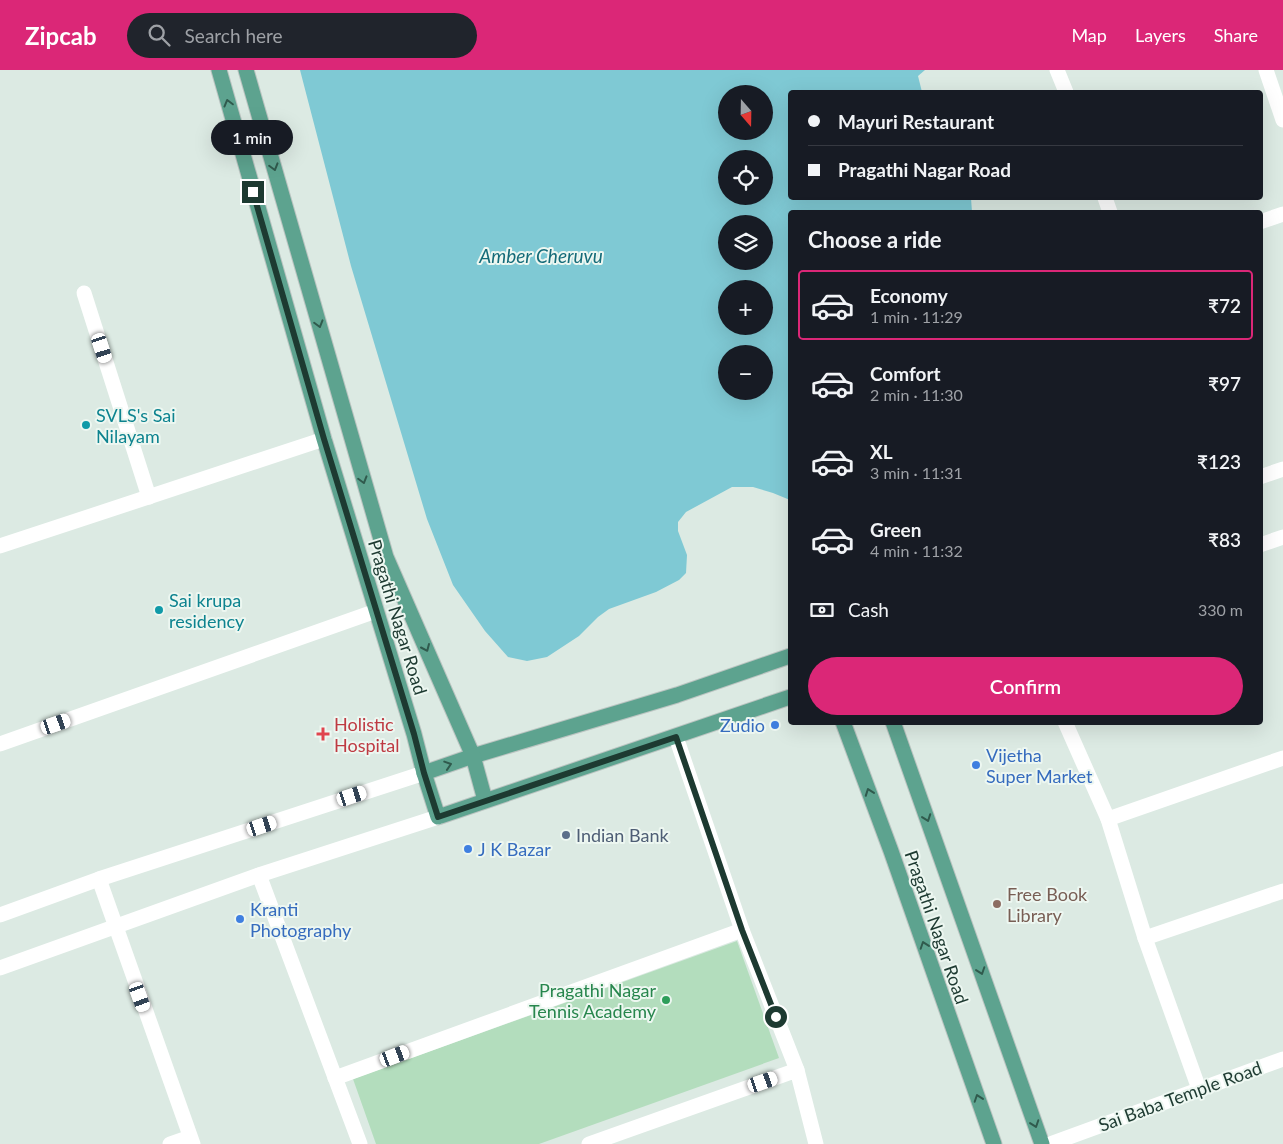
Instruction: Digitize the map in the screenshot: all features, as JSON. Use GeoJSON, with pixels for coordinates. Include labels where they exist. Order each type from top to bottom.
{"type":"FeatureCollection","features":[{"type":"Feature","properties":{"kind":"main road","name":"Pragathi Nagar Road"},"geometry":{"type":"LineString","coordinates":[[219,70],[324,439],[438,817]]}},
{"type":"Feature","properties":{"kind":"main road","name":"Pragathi Nagar Road"},"geometry":{"type":"LineString","coordinates":[[246,70],[386,557],[473,756],[485,800]]}},
{"type":"Feature","properties":{"kind":"main road"},"geometry":{"type":"LineString","coordinates":[[424,773],[473,756],[677,695],[788,657]]}},
{"type":"Feature","properties":{"kind":"main road"},"geometry":{"type":"LineString","coordinates":[[438,817],[788,698]]}},
{"type":"Feature","properties":{"kind":"main road","name":"Pragathi Nagar Road"},"geometry":{"type":"LineString","coordinates":[[844,725],[891,851],[994,1144]]}},
{"type":"Feature","properties":{"kind":"main road","name":"Pragathi Nagar Road"},"geometry":{"type":"LineString","coordinates":[[894,725],[1042,1144]]}},
{"type":"Feature","properties":{"kind":"street"},"geometry":{"type":"LineString","coordinates":[[1057,70],[1065,90]]}},
{"type":"Feature","properties":{"kind":"street"},"geometry":{"type":"LineString","coordinates":[[1266,70],[1283,120]]}},
{"type":"Feature","properties":{"kind":"street"},"geometry":{"type":"LineString","coordinates":[[1263,221],[1283,214]]}},
{"type":"Feature","properties":{"kind":"street"},"geometry":{"type":"LineString","coordinates":[[84,293],[149,497]]}},
{"type":"Feature","properties":{"kind":"street"},"geometry":{"type":"LineString","coordinates":[[0,546],[324,439]]}},
{"type":"Feature","properties":{"kind":"street"},"geometry":{"type":"LineString","coordinates":[[1263,476],[1283,469]]}},
{"type":"Feature","properties":{"kind":"street"},"geometry":{"type":"LineString","coordinates":[[1263,544],[1283,537]]}},
{"type":"Feature","properties":{"kind":"street"},"geometry":{"type":"LineString","coordinates":[[0,744],[376,611]]}},
{"type":"Feature","properties":{"kind":"street"},"geometry":{"type":"LineString","coordinates":[[1066,725],[1108,819],[1145,938],[1199,1089]]}},
{"type":"Feature","properties":{"kind":"street"},"geometry":{"type":"LineString","coordinates":[[676,737],[742,930],[797,1070],[816,1144]]}},
{"type":"Feature","properties":{"kind":"street"},"geometry":{"type":"LineString","coordinates":[[1108,819],[1283,758]]}},
{"type":"Feature","properties":{"kind":"street"},"geometry":{"type":"LineString","coordinates":[[0,915],[99,879],[424,773]]}},
{"type":"Feature","properties":{"kind":"street"},"geometry":{"type":"LineString","coordinates":[[0,968],[259,875],[438,817]]}},
{"type":"Feature","properties":{"kind":"street"},"geometry":{"type":"LineString","coordinates":[[259,875],[360,1144]]}},
{"type":"Feature","properties":{"kind":"street"},"geometry":{"type":"LineString","coordinates":[[99,879],[191,1140],[170,1144]]}},
{"type":"Feature","properties":{"kind":"street"},"geometry":{"type":"LineString","coordinates":[[1145,938],[1283,891]]}},
{"type":"Feature","properties":{"kind":"street"},"geometry":{"type":"LineString","coordinates":[[335,1078],[742,930]]}},
{"type":"Feature","properties":{"kind":"street","name":"Sai Baba Temple Road"},"geometry":{"type":"LineString","coordinates":[[1050,1144],[1283,1059]]}},
{"type":"Feature","properties":{"kind":"street"},"geometry":{"type":"LineString","coordinates":[[589,1144],[797,1070]]}},
{"type":"Feature","properties":{"kind":"green space","name":"Pragathi Nagar Tennis Academy"},"geometry":{"type":"Polygon","coordinates":[[[737,941],[779,1058],[539,1144],[376,1144],[353,1079],[737,941]]]}},
{"type":"Feature","properties":{"kind":"water","name":"Amber Cheruvu"},"geometry":{"type":"Polygon","coordinates":[[[300,70],[925,70],[918,76],[922,90],[788,90],[788,200],[971,200],[972,210],[788,210],[788,499],[753,487],[732,487],[686,512],[678,522],[678,531],[687,555],[686,573],[679,580],[656,592],[609,609],[579,636],[547,657],[527,661],[508,657],[485,631],[453,585],[427,519],[351,266],[300,70]]]}},
{"type":"Feature","properties":{"kind":"place","name":"SVLS's Sai Nilayam"},"geometry":{"type":"Point","coordinates":[86,425]}},
{"type":"Feature","properties":{"kind":"place","name":"Sai krupa residency"},"geometry":{"type":"Point","coordinates":[159,610]}},
{"type":"Feature","properties":{"kind":"place","name":"Zudio"},"geometry":{"type":"Point","coordinates":[775,725]}},
{"type":"Feature","properties":{"kind":"place","name":"Holistic Hospital"},"geometry":{"type":"Point","coordinates":[323,734]}},
{"type":"Feature","properties":{"kind":"place","name":"Vijetha Super Market"},"geometry":{"type":"Point","coordinates":[976,765]}},
{"type":"Feature","properties":{"kind":"place","name":"Indian Bank"},"geometry":{"type":"Point","coordinates":[566,835]}},
{"type":"Feature","properties":{"kind":"place","name":"J K Bazar"},"geometry":{"type":"Point","coordinates":[468,849]}},
{"type":"Feature","properties":{"kind":"place","name":"Free Book Library"},"geometry":{"type":"Point","coordinates":[997,904]}},
{"type":"Feature","properties":{"kind":"place","name":"Kranti Photography"},"geometry":{"type":"Point","coordinates":[240,919]}},
{"type":"Feature","properties":{"kind":"place","name":"Pragathi Nagar Tennis Academy"},"geometry":{"type":"Point","coordinates":[666,1000]}},
{"type":"Feature","properties":{"kind":"route"},"geometry":{"type":"LineString","coordinates":[[253,192],[324,439],[438,817],[676,737],[742,930],[776,1017]]}}]}
